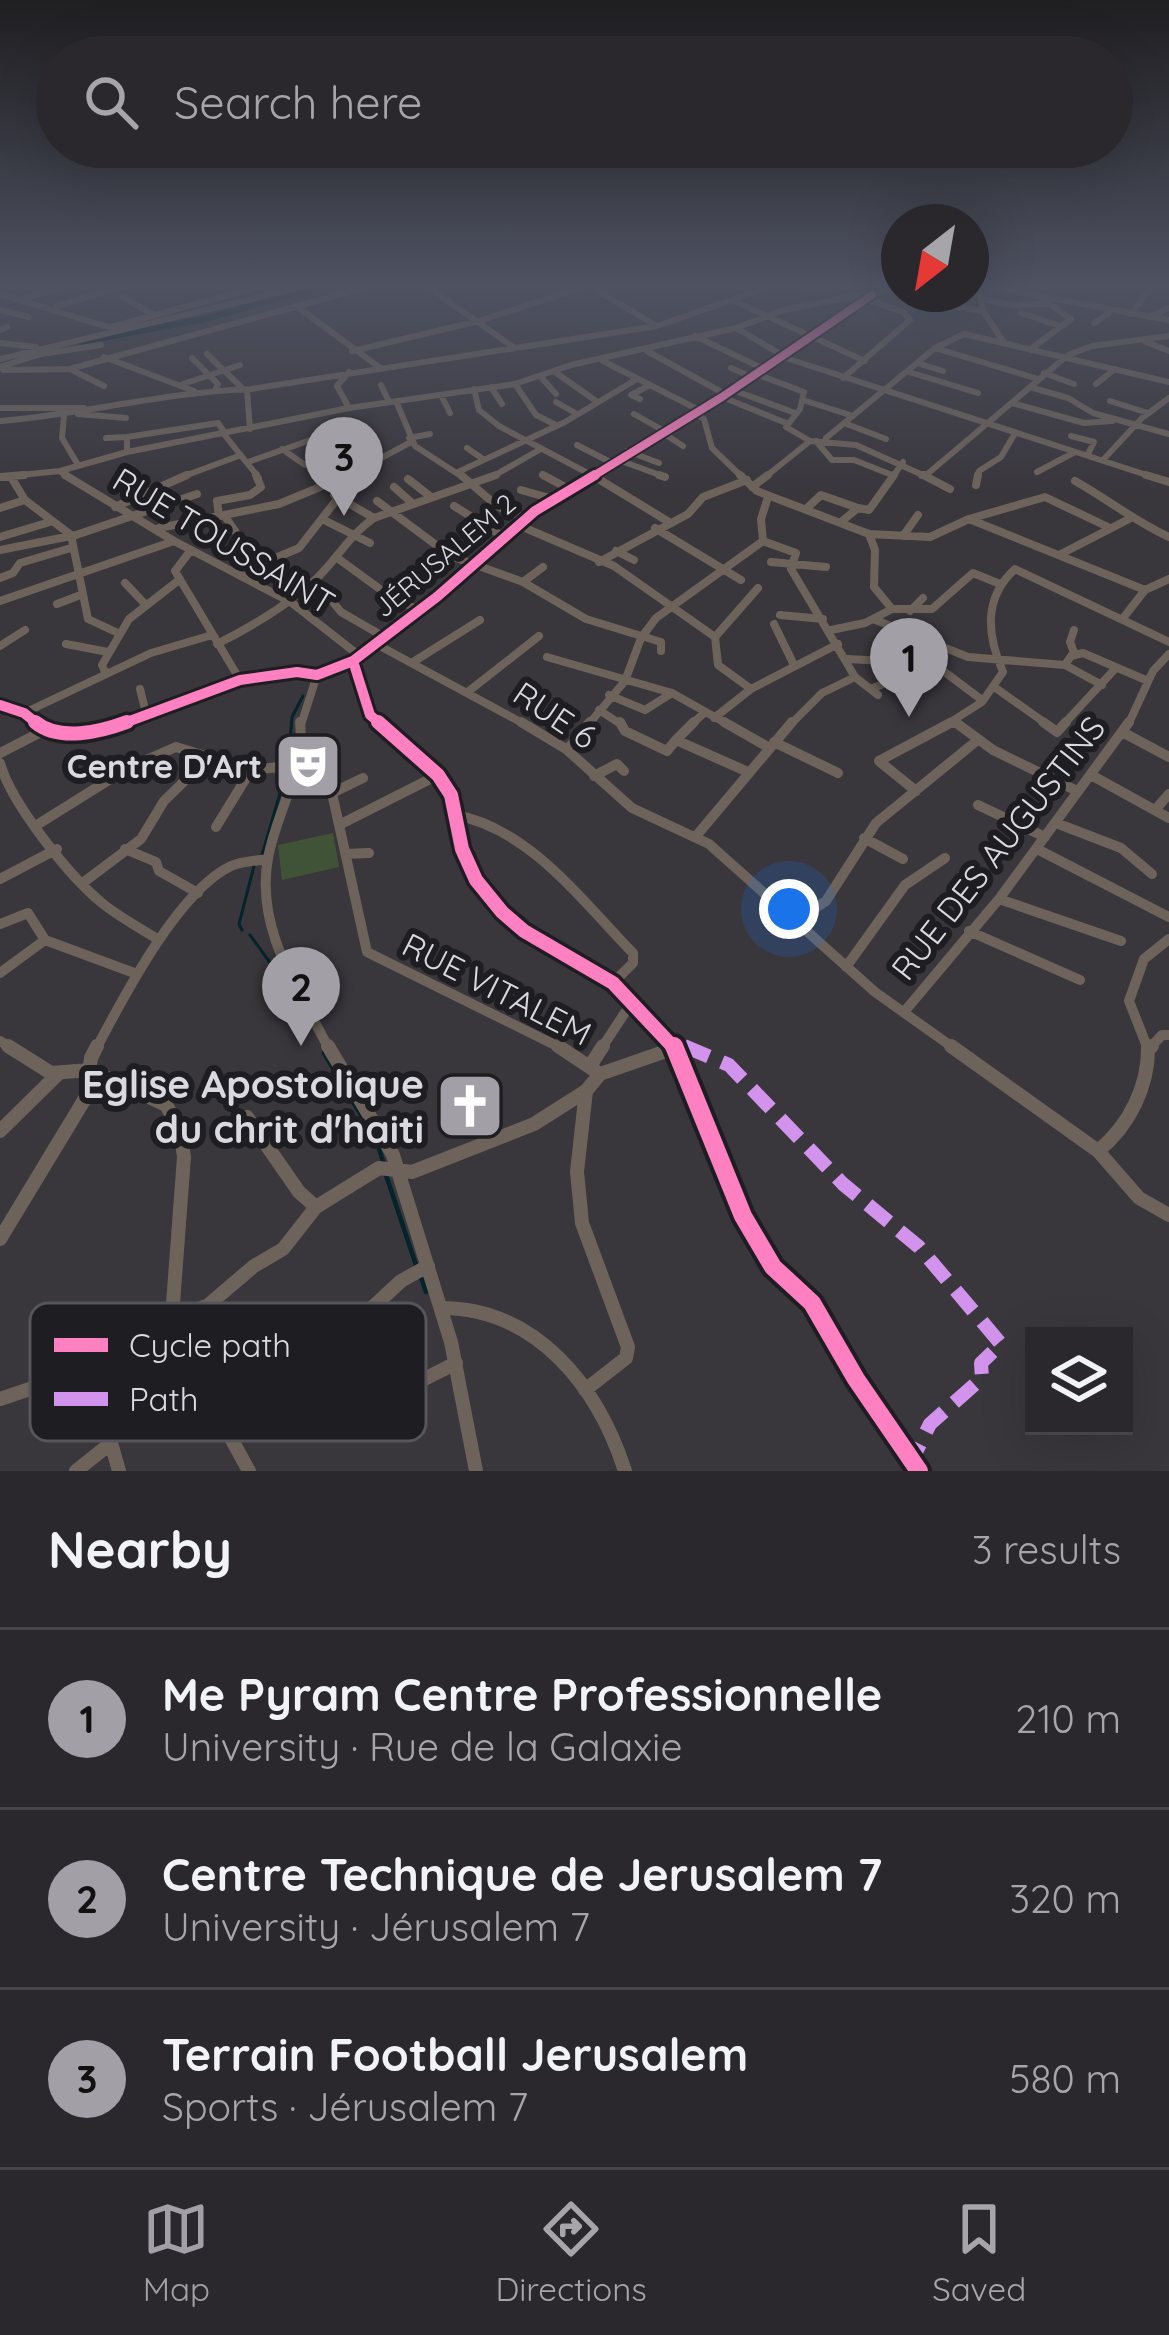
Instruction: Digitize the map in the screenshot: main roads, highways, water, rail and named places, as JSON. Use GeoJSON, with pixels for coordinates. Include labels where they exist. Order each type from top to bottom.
{"type":"FeatureCollection","features":[{"type":"Feature","properties":{"kind":"waterway"},"geometry":{"type":"LineString","coordinates":[[656,441],[747,385]]}},
{"type":"Feature","properties":{"kind":"waterway"},"geometry":{"type":"LineString","coordinates":[[288,763],[292,717],[303,696]]}},
{"type":"Feature","properties":{"kind":"waterway"},"geometry":{"type":"LineString","coordinates":[[262,855],[286,773]]}},
{"type":"Feature","properties":{"kind":"waterway"},"geometry":{"type":"LineString","coordinates":[[242,930],[239,924],[255,862]]}},
{"type":"Feature","properties":{"kind":"waterway"},"geometry":{"type":"LineString","coordinates":[[250,935],[295,997]]}},
{"type":"Feature","properties":{"kind":"waterway"},"geometry":{"type":"LineString","coordinates":[[324,1053],[377,1142],[384,1165]]}},
{"type":"Feature","properties":{"kind":"waterway"},"geometry":{"type":"LineString","coordinates":[[386,1175],[417,1268]]}},
{"type":"Feature","properties":{"kind":"waterway"},"geometry":{"type":"LineString","coordinates":[[421,1277],[426,1292]]}},
{"type":"Feature","properties":{"kind":"place","name":"Terrain Football Jerusalem"},"geometry":{"type":"Point","coordinates":[344,516]}},
{"type":"Feature","properties":{"kind":"place","name":"Me Pyram Centre Professionnelle"},"geometry":{"type":"Point","coordinates":[909,717]}},
{"type":"Feature","properties":{"kind":"place","name":"Centre D'Art"},"geometry":{"type":"Point","coordinates":[308,766]}},
{"type":"Feature","properties":{"kind":"place","name":"Centre Technique de Jerusalem 7"},"geometry":{"type":"Point","coordinates":[301,1046]}},
{"type":"Feature","properties":{"kind":"place","name":"Eglise Apostolique du chrit d'haiti"},"geometry":{"type":"Point","coordinates":[470,1106]}}]}
